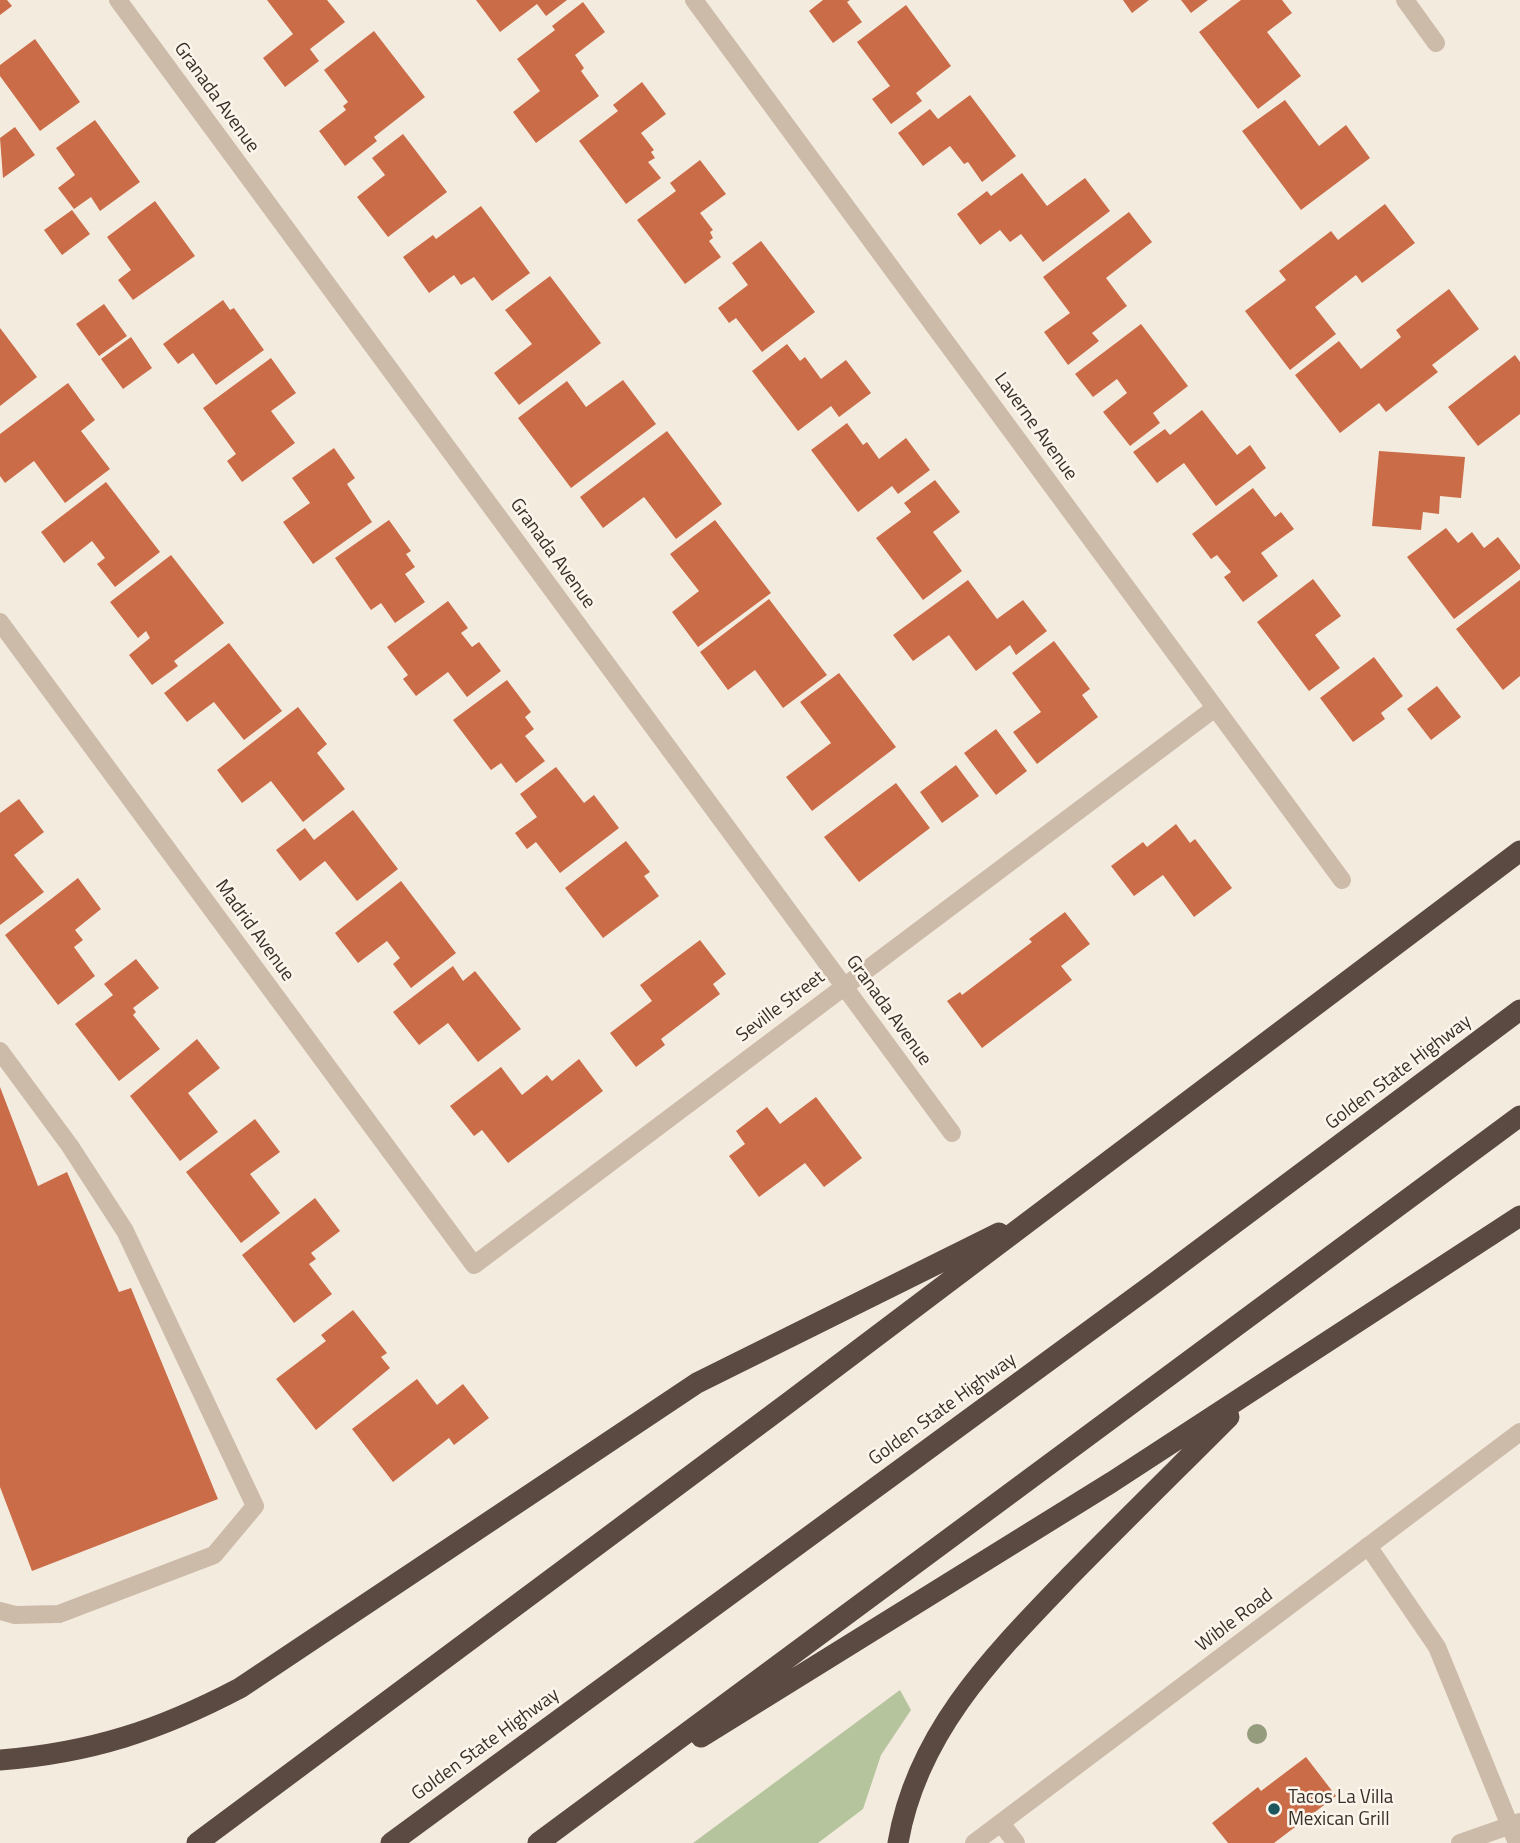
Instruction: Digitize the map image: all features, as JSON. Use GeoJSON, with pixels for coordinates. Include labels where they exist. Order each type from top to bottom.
{"type":"FeatureCollection","features":[{"type":"Feature","properties":{"kind":"highway"},"geometry":{"type":"LineString","coordinates":[[197,1843],[1520,852]]}},
{"type":"Feature","properties":{"kind":"highway","name":"Golden State Highway"},"geometry":{"type":"LineString","coordinates":[[391,1843],[1156,1282],[1520,1010]]}},
{"type":"Feature","properties":{"kind":"highway"},"geometry":{"type":"LineString","coordinates":[[538,1843],[1520,1116]]}},
{"type":"Feature","properties":{"kind":"highway"},"geometry":{"type":"LineString","coordinates":[[0,1760],[97,1747],[147,1732],[240,1688],[697,1383],[1039,1214]]}},
{"type":"Feature","properties":{"kind":"highway"},"geometry":{"type":"LineString","coordinates":[[584,1808],[860,1640],[1260,1386],[1520,1216]]}},
{"type":"Feature","properties":{"kind":"highway"},"geometry":{"type":"LineString","coordinates":[[898,1843],[906,1806],[932,1742],[979,1673],[1124,1521],[1260,1386]]}},
{"type":"Feature","properties":{"kind":"street","name":"Granada Avenue"},"geometry":{"type":"LineString","coordinates":[[118,0],[952,1133]]}},
{"type":"Feature","properties":{"kind":"street","name":"Laverne Avenue"},"geometry":{"type":"LineString","coordinates":[[694,0],[1342,880]]}},
{"type":"Feature","properties":{"kind":"street"},"geometry":{"type":"LineString","coordinates":[[1405,0],[1436,43]]}},
{"type":"Feature","properties":{"kind":"street","name":"Madrid Avenue"},"geometry":{"type":"LineString","coordinates":[[0,622],[474,1265]]}},
{"type":"Feature","properties":{"kind":"street","name":"Seville Street"},"geometry":{"type":"LineString","coordinates":[[474,1265],[1215,708]]}},
{"type":"Feature","properties":{"kind":"street"},"geometry":{"type":"LineString","coordinates":[[0,1051],[71,1146],[125,1231],[255,1506],[214,1555],[59,1614],[15,1615],[0,1611]]}},
{"type":"Feature","properties":{"kind":"street","name":"Wible Road"},"geometry":{"type":"LineString","coordinates":[[974,1843],[1520,1432]]}},
{"type":"Feature","properties":{"kind":"street"},"geometry":{"type":"LineString","coordinates":[[1368,1546],[1437,1647],[1516,1830],[1460,1843]]}},
{"type":"Feature","properties":{"kind":"street"},"geometry":{"type":"LineString","coordinates":[[1001,1823],[1016,1843]]}},
{"type":"Feature","properties":{"kind":"green space"},"geometry":{"type":"Polygon","coordinates":[[[900,1690],[911,1710],[881,1755],[863,1809],[818,1843],[693,1843],[900,1690]]]}},
{"type":"Feature","properties":{"kind":"building"},"geometry":{"type":"Polygon","coordinates":[[[0,0],[7,0],[12,6],[0,15],[0,0]]]}},
{"type":"Feature","properties":{"kind":"building"},"geometry":{"type":"Polygon","coordinates":[[[267,0],[327,0],[345,22],[310,49],[319,61],[285,87],[263,58],[293,34],[267,0]]]}},
{"type":"Feature","properties":{"kind":"building"},"geometry":{"type":"Polygon","coordinates":[[[476,0],[567,0],[546,16],[537,4],[500,32],[476,0]]]}},
{"type":"Feature","properties":{"kind":"building"},"geometry":{"type":"Polygon","coordinates":[[[823,0],[850,0],[847,2],[862,22],[833,43],[809,11],[823,0]]]}},
{"type":"Feature","properties":{"kind":"building"},"geometry":{"type":"Polygon","coordinates":[[[1123,0],[1149,0],[1132,13],[1123,0]]]}},
{"type":"Feature","properties":{"kind":"building"},"geometry":{"type":"Polygon","coordinates":[[[1181,0],[1208,0],[1191,13],[1181,0]]]}},
{"type":"Feature","properties":{"kind":"building"},"geometry":{"type":"Polygon","coordinates":[[[1241,0],[1282,0],[1292,13],[1267,32],[1301,76],[1258,109],[1199,32],[1241,0]]]}},
{"type":"Feature","properties":{"kind":"building"},"geometry":{"type":"Polygon","coordinates":[[[583,2],[605,32],[575,55],[584,68],[581,71],[599,96],[536,143],[513,112],[540,91],[517,59],[555,30],[552,26],[583,2]]]}},
{"type":"Feature","properties":{"kind":"building"},"geometry":{"type":"Polygon","coordinates":[[[906,5],[951,66],[916,93],[922,101],[891,124],[872,99],[890,86],[857,42],[906,5]]]}},
{"type":"Feature","properties":{"kind":"building"},"geometry":{"type":"Polygon","coordinates":[[[374,31],[425,97],[374,137],[377,141],[345,166],[319,131],[346,110],[343,106],[348,102],[324,70],[374,31]]]}},
{"type":"Feature","properties":{"kind":"building"},"geometry":{"type":"Polygon","coordinates":[[[35,39],[80,102],[40,131],[0,76],[0,65],[35,39]]]}},
{"type":"Feature","properties":{"kind":"building"},"geometry":{"type":"Polygon","coordinates":[[[642,82],[666,114],[641,133],[654,150],[651,152],[655,158],[648,162],[661,178],[626,204],[579,141],[618,111],[613,105],[642,82]]]}},
{"type":"Feature","properties":{"kind":"building"},"geometry":{"type":"Polygon","coordinates":[[[970,95],[1016,156],[982,182],[968,162],[964,164],[950,146],[923,166],[898,133],[930,109],[938,119],[970,95]]]}},
{"type":"Feature","properties":{"kind":"building"},"geometry":{"type":"Polygon","coordinates":[[[1285,100],[1319,146],[1346,125],[1370,158],[1301,210],[1242,131],[1285,100]]]}},
{"type":"Feature","properties":{"kind":"building"},"geometry":{"type":"Polygon","coordinates":[[[95,120],[140,182],[100,211],[91,197],[74,209],[58,188],[75,175],[56,148],[95,120]]]}},
{"type":"Feature","properties":{"kind":"building"},"geometry":{"type":"Polygon","coordinates":[[[15,127],[35,155],[3,178],[0,138],[15,127]]]}},
{"type":"Feature","properties":{"kind":"building"},"geometry":{"type":"Polygon","coordinates":[[[403,134],[447,192],[388,237],[357,197],[385,175],[372,158],[403,134]]]}},
{"type":"Feature","properties":{"kind":"building"},"geometry":{"type":"Polygon","coordinates":[[[700,160],[726,194],[700,213],[713,230],[710,232],[713,238],[709,241],[721,257],[685,284],[637,220],[676,191],[670,183],[700,160]]]}},
{"type":"Feature","properties":{"kind":"building"},"geometry":{"type":"Polygon","coordinates":[[[1022,173],[1047,206],[1085,178],[1110,211],[1043,262],[1021,234],[1010,242],[1000,230],[980,245],[957,214],[987,191],[991,196],[1022,173]]]}},
{"type":"Feature","properties":{"kind":"building"},"geometry":{"type":"Polygon","coordinates":[[[155,201],[195,256],[133,300],[118,280],[131,270],[107,237],[155,201]]]}},
{"type":"Feature","properties":{"kind":"building"},"geometry":{"type":"Polygon","coordinates":[[[1385,204],[1415,243],[1362,283],[1356,275],[1315,307],[1336,334],[1290,370],[1245,311],[1286,280],[1279,271],[1331,231],[1338,240],[1385,204]]]}},
{"type":"Feature","properties":{"kind":"building"},"geometry":{"type":"Polygon","coordinates":[[[481,206],[530,273],[492,301],[474,277],[461,285],[454,275],[429,293],[403,257],[433,235],[436,239],[481,206]]]}},
{"type":"Feature","properties":{"kind":"building"},"geometry":{"type":"Polygon","coordinates":[[[72,210],[90,234],[62,255],[44,230],[72,210]]]}},
{"type":"Feature","properties":{"kind":"building"},"geometry":{"type":"Polygon","coordinates":[[[1129,212],[1152,242],[1106,278],[1127,306],[1092,333],[1099,341],[1068,365],[1044,332],[1070,313],[1043,277],[1129,212]]]}},
{"type":"Feature","properties":{"kind":"building"},"geometry":{"type":"Polygon","coordinates":[[[761,241],[815,312],[762,352],[736,318],[729,323],[718,308],[748,285],[732,263],[761,241]]]}},
{"type":"Feature","properties":{"kind":"building"},"geometry":{"type":"Polygon","coordinates":[[[550,276],[601,343],[519,405],[494,373],[532,344],[505,310],[550,276]]]}},
{"type":"Feature","properties":{"kind":"building"},"geometry":{"type":"Polygon","coordinates":[[[1449,289],[1479,329],[1432,365],[1438,372],[1386,412],[1379,403],[1340,433],[1295,375],[1339,341],[1361,369],[1401,337],[1396,330],[1449,289]]]}},
{"type":"Feature","properties":{"kind":"building"},"geometry":{"type":"Polygon","coordinates":[[[223,300],[230,310],[234,308],[264,350],[216,385],[193,353],[178,364],[163,344],[223,300]]]}},
{"type":"Feature","properties":{"kind":"building"},"geometry":{"type":"Polygon","coordinates":[[[104,304],[127,336],[99,356],[76,324],[104,304]]]}},
{"type":"Feature","properties":{"kind":"building"},"geometry":{"type":"Polygon","coordinates":[[[1141,324],[1188,386],[1153,413],[1160,423],[1130,446],[1103,412],[1127,393],[1117,379],[1093,397],[1075,374],[1141,324]]]}},
{"type":"Feature","properties":{"kind":"building"},"geometry":{"type":"Polygon","coordinates":[[[0,328],[37,377],[0,406],[0,328]]]}},
{"type":"Feature","properties":{"kind":"building"},"geometry":{"type":"Polygon","coordinates":[[[131,337],[152,368],[123,389],[101,359],[131,337]]]}},
{"type":"Feature","properties":{"kind":"building"},"geometry":{"type":"Polygon","coordinates":[[[787,344],[800,361],[805,357],[821,379],[846,360],[871,393],[839,417],[831,406],[798,431],[752,371],[787,344]]]}},
{"type":"Feature","properties":{"kind":"building"},"geometry":{"type":"Polygon","coordinates":[[[1515,355],[1520,362],[1520,414],[1478,446],[1448,407],[1515,355]]]}},
{"type":"Feature","properties":{"kind":"building"},"geometry":{"type":"Polygon","coordinates":[[[271,358],[296,393],[271,411],[295,443],[242,482],[227,461],[236,454],[203,408],[271,358]]]}},
{"type":"Feature","properties":{"kind":"building"},"geometry":{"type":"Polygon","coordinates":[[[623,380],[656,424],[571,488],[518,418],[567,381],[586,407],[623,380]]]}},
{"type":"Feature","properties":{"kind":"building"},"geometry":{"type":"Polygon","coordinates":[[[68,383],[95,420],[81,431],[110,469],[65,503],[34,461],[5,483],[0,476],[0,434],[68,383]]]}},
{"type":"Feature","properties":{"kind":"building"},"geometry":{"type":"Polygon","coordinates":[[[1202,410],[1237,455],[1250,445],[1266,468],[1216,506],[1184,463],[1157,483],[1133,452],[1165,429],[1170,435],[1202,410]]]}},
{"type":"Feature","properties":{"kind":"building"},"geometry":{"type":"Polygon","coordinates":[[[847,423],[863,445],[867,442],[879,459],[906,438],[930,470],[898,494],[892,486],[858,512],[811,450],[847,423]]]}},
{"type":"Feature","properties":{"kind":"building"},"geometry":{"type":"Polygon","coordinates":[[[667,431],[722,504],[676,539],[644,497],[603,528],[580,497],[667,431]]]}},
{"type":"Feature","properties":{"kind":"building"},"geometry":{"type":"Polygon","coordinates":[[[334,448],[355,478],[347,484],[372,522],[313,564],[283,522],[310,503],[292,478],[334,448]]]}},
{"type":"Feature","properties":{"kind":"building"},"geometry":{"type":"Polygon","coordinates":[[[1379,451],[1465,457],[1461,498],[1440,496],[1439,514],[1423,512],[1421,530],[1372,526],[1379,451]]]}},
{"type":"Feature","properties":{"kind":"building"},"geometry":{"type":"Polygon","coordinates":[[[935,480],[960,512],[933,532],[962,571],[923,600],[876,538],[911,512],[904,503],[935,480]]]}},
{"type":"Feature","properties":{"kind":"building"},"geometry":{"type":"Polygon","coordinates":[[[106,482],[160,552],[115,587],[97,564],[105,558],[92,541],[64,563],[41,532],[106,482]]]}},
{"type":"Feature","properties":{"kind":"building"},"geometry":{"type":"Polygon","coordinates":[[[1253,488],[1275,517],[1281,512],[1294,529],[1261,553],[1278,576],[1243,602],[1224,577],[1231,572],[1217,555],[1211,559],[1192,534],[1253,488]]]}},
{"type":"Feature","properties":{"kind":"building"},"geometry":{"type":"Polygon","coordinates":[[[389,520],[411,551],[406,554],[415,567],[405,574],[425,602],[395,623],[381,603],[371,610],[335,558],[389,520]]]}},
{"type":"Feature","properties":{"kind":"building"},"geometry":{"type":"Polygon","coordinates":[[[715,520],[771,593],[698,647],[672,612],[699,591],[670,554],[715,520]]]}},
{"type":"Feature","properties":{"kind":"building"},"geometry":{"type":"Polygon","coordinates":[[[1446,528],[1458,543],[1472,532],[1484,548],[1498,537],[1520,565],[1520,569],[1454,619],[1407,557],[1446,528]]]}},
{"type":"Feature","properties":{"kind":"building"},"geometry":{"type":"Polygon","coordinates":[[[171,555],[224,623],[174,661],[178,666],[152,685],[129,655],[150,638],[146,631],[138,638],[110,602],[171,555]]]}},
{"type":"Feature","properties":{"kind":"building"},"geometry":{"type":"Polygon","coordinates":[[[1313,579],[1341,616],[1315,635],[1340,668],[1309,691],[1257,622],[1313,579]]]}},
{"type":"Feature","properties":{"kind":"building"},"geometry":{"type":"Polygon","coordinates":[[[968,580],[997,619],[1023,600],[1047,631],[1016,655],[1010,645],[976,671],[949,635],[913,661],[893,635],[968,580]]]}},
{"type":"Feature","properties":{"kind":"building"},"geometry":{"type":"Polygon","coordinates":[[[1520,580],[1520,676],[1503,690],[1456,629],[1520,580]]]}},
{"type":"Feature","properties":{"kind":"building"},"geometry":{"type":"Polygon","coordinates":[[[769,599],[827,675],[783,708],[755,670],[728,690],[700,652],[769,599]]]}},
{"type":"Feature","properties":{"kind":"building"},"geometry":{"type":"Polygon","coordinates":[[[448,601],[468,628],[461,633],[472,647],[479,642],[501,671],[467,697],[448,672],[416,696],[403,679],[408,675],[387,647],[448,601]]]}},
{"type":"Feature","properties":{"kind":"building"},"geometry":{"type":"Polygon","coordinates":[[[1054,641],[1090,689],[1082,695],[1098,717],[1037,764],[1013,732],[1041,712],[1012,673],[1054,641]]]}},
{"type":"Feature","properties":{"kind":"building"},"geometry":{"type":"Polygon","coordinates":[[[229,643],[282,711],[244,740],[214,702],[187,722],[164,693],[229,643]]]}},
{"type":"Feature","properties":{"kind":"building"},"geometry":{"type":"Polygon","coordinates":[[[1374,657],[1403,696],[1381,713],[1385,719],[1353,742],[1320,698],[1374,657]]]}},
{"type":"Feature","properties":{"kind":"building"},"geometry":{"type":"Polygon","coordinates":[[[839,673],[896,747],[812,811],[786,777],[831,743],[800,702],[839,673]]]}},
{"type":"Feature","properties":{"kind":"building"},"geometry":{"type":"Polygon","coordinates":[[[507,680],[531,712],[525,717],[534,729],[525,736],[545,761],[516,783],[501,763],[491,770],[453,720],[507,680]]]}},
{"type":"Feature","properties":{"kind":"building"},"geometry":{"type":"Polygon","coordinates":[[[1437,686],[1461,717],[1431,740],[1407,709],[1437,686]]]}},
{"type":"Feature","properties":{"kind":"building"},"geometry":{"type":"Polygon","coordinates":[[[298,707],[327,744],[317,753],[345,789],[303,822],[271,781],[242,803],[217,770],[298,707]]]}},
{"type":"Feature","properties":{"kind":"building"},"geometry":{"type":"Polygon","coordinates":[[[996,729],[1027,771],[996,795],[964,753],[996,729]]]}},
{"type":"Feature","properties":{"kind":"building"},"geometry":{"type":"Polygon","coordinates":[[[956,765],[979,796],[942,823],[920,792],[956,765]]]}},
{"type":"Feature","properties":{"kind":"building"},"geometry":{"type":"Polygon","coordinates":[[[556,767],[584,803],[594,795],[619,828],[560,873],[536,842],[527,849],[515,833],[537,817],[520,794],[556,767]]]}},
{"type":"Feature","properties":{"kind":"building"},"geometry":{"type":"Polygon","coordinates":[[[896,783],[930,828],[859,882],[824,837],[896,783]]]}},
{"type":"Feature","properties":{"kind":"building"},"geometry":{"type":"Polygon","coordinates":[[[19,799],[44,832],[14,855],[44,892],[0,925],[0,813],[19,799]]]}},
{"type":"Feature","properties":{"kind":"building"},"geometry":{"type":"Polygon","coordinates":[[[353,810],[398,869],[357,901],[325,861],[300,881],[276,850],[305,828],[314,840],[353,810]]]}},
{"type":"Feature","properties":{"kind":"building"},"geometry":{"type":"Polygon","coordinates":[[[1176,824],[1190,843],[1195,839],[1232,888],[1194,917],[1163,875],[1134,896],[1111,866],[1143,842],[1147,847],[1176,824]]]}},
{"type":"Feature","properties":{"kind":"building"},"geometry":{"type":"Polygon","coordinates":[[[626,841],[650,872],[644,876],[659,896],[603,938],[565,888],[626,841]]]}},
{"type":"Feature","properties":{"kind":"building"},"geometry":{"type":"Polygon","coordinates":[[[78,878],[101,909],[75,930],[83,940],[74,947],[95,976],[58,1005],[5,935],[78,878]]]}},
{"type":"Feature","properties":{"kind":"building"},"geometry":{"type":"Polygon","coordinates":[[[401,881],[456,953],[411,988],[393,964],[400,958],[387,941],[358,963],[335,933],[401,881]]]}},
{"type":"Feature","properties":{"kind":"building"},"geometry":{"type":"Polygon","coordinates":[[[1065,912],[1090,944],[1061,966],[1072,980],[982,1048],[947,1001],[960,992],[962,995],[1032,942],[1029,939],[1065,912]]]}},
{"type":"Feature","properties":{"kind":"building"},"geometry":{"type":"Polygon","coordinates":[[[700,940],[726,974],[713,984],[720,994],[661,1039],[665,1045],[636,1067],[610,1033],[652,1001],[640,985],[700,940]]]}},
{"type":"Feature","properties":{"kind":"building"},"geometry":{"type":"Polygon","coordinates":[[[136,959],[159,988],[133,1008],[136,1012],[133,1015],[160,1049],[119,1081],[75,1024],[113,995],[104,984],[136,959]]]}},
{"type":"Feature","properties":{"kind":"building"},"geometry":{"type":"Polygon","coordinates":[[[453,966],[463,981],[475,971],[521,1029],[478,1062],[448,1023],[419,1045],[393,1012],[453,966]]]}},
{"type":"Feature","properties":{"kind":"building"},"geometry":{"type":"Polygon","coordinates":[[[197,1039],[220,1068],[188,1093],[218,1132],[180,1161],[130,1096],[197,1039]]]}},
{"type":"Feature","properties":{"kind":"building"},"geometry":{"type":"Polygon","coordinates":[[[579,1059],[603,1091],[508,1163],[482,1130],[474,1136],[450,1106],[501,1067],[522,1095],[547,1075],[552,1081],[579,1059]]]}},
{"type":"Feature","properties":{"kind":"building"},"geometry":{"type":"Polygon","coordinates":[[[0,1087],[38,1186],[67,1172],[119,1292],[131,1288],[218,1499],[32,1571],[0,1487],[0,1087]]]}},
{"type":"Feature","properties":{"kind":"building"},"geometry":{"type":"Polygon","coordinates":[[[816,1097],[862,1158],[824,1187],[805,1163],[759,1197],[729,1156],[745,1144],[736,1131],[767,1107],[780,1124],[816,1097]]]}},
{"type":"Feature","properties":{"kind":"building"},"geometry":{"type":"Polygon","coordinates":[[[255,1119],[280,1152],[250,1174],[280,1213],[241,1243],[186,1172],[255,1119]]]}},
{"type":"Feature","properties":{"kind":"building"},"geometry":{"type":"Polygon","coordinates":[[[315,1198],[340,1231],[311,1253],[316,1259],[309,1264],[332,1294],[294,1323],[242,1255],[315,1198]]]}},
{"type":"Feature","properties":{"kind":"building"},"geometry":{"type":"Polygon","coordinates":[[[353,1310],[387,1353],[381,1357],[390,1368],[316,1430],[276,1379],[326,1341],[321,1335],[353,1310]]]}},
{"type":"Feature","properties":{"kind":"building"},"geometry":{"type":"Polygon","coordinates":[[[417,1379],[437,1405],[463,1384],[489,1418],[454,1445],[449,1438],[393,1482],[352,1429],[417,1379]]]}},
{"type":"Feature","properties":{"kind":"building","name":"Tacos La Villa Mexican Grill"},"geometry":{"type":"Polygon","coordinates":[[[1306,1757],[1336,1796],[1274,1843],[1228,1843],[1212,1823],[1258,1787],[1261,1791],[1306,1757]]]}},
{"type":"Feature","properties":{"kind":"place","name":"Tacos La Villa Mexican Grill"},"geometry":{"type":"Point","coordinates":[1274,1809]}}]}
